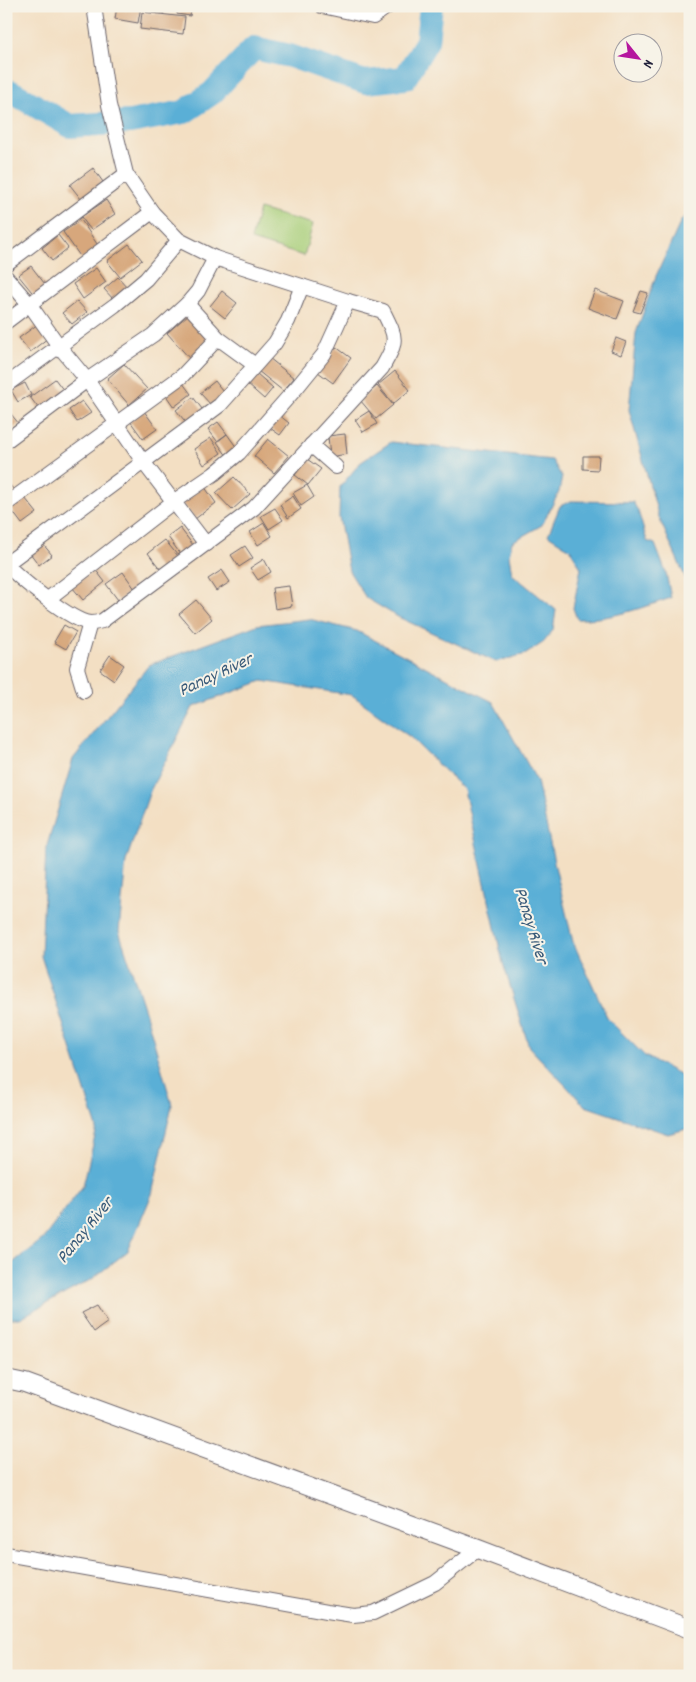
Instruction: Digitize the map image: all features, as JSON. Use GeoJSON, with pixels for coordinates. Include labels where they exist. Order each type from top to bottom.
{"type":"FeatureCollection","features":[{"type":"Feature","properties":{"kind":"main road"},"geometry":{"type":"LineString","coordinates":[[6,1379],[25,1383],[478,1549],[690,1630]]}},
{"type":"Feature","properties":{"kind":"street"},"geometry":{"type":"LineString","coordinates":[[94,6],[109,105],[126,174],[152,212],[179,240],[215,258],[383,311],[395,336],[391,352],[382,368],[254,508],[102,621],[90,623],[74,616],[22,580],[6,564],[220,405],[275,343],[288,321],[302,286]]}},
{"type":"Feature","properties":{"kind":"street"},"geometry":{"type":"LineString","coordinates":[[322,6],[374,17],[388,6]]}},
{"type":"Feature","properties":{"kind":"street"},"geometry":{"type":"LineString","coordinates":[[6,264],[126,174]]}},
{"type":"Feature","properties":{"kind":"street"},"geometry":{"type":"LineString","coordinates":[[6,322],[152,212]]}},
{"type":"Feature","properties":{"kind":"street"},"geometry":{"type":"LineString","coordinates":[[6,385],[115,305],[146,279],[179,240]]}},
{"type":"Feature","properties":{"kind":"street"},"geometry":{"type":"LineString","coordinates":[[6,441],[87,380],[153,335],[187,304],[198,291],[215,258]]}},
{"type":"Feature","properties":{"kind":"street"},"geometry":{"type":"LineString","coordinates":[[6,276],[87,380],[173,502],[206,544]]}},
{"type":"Feature","properties":{"kind":"street"},"geometry":{"type":"LineString","coordinates":[[48,599],[173,502],[214,474],[239,453],[324,354],[348,301]]}},
{"type":"Feature","properties":{"kind":"street"},"geometry":{"type":"LineString","coordinates":[[187,304],[218,338],[255,366]]}},
{"type":"Feature","properties":{"kind":"street"},"geometry":{"type":"LineString","coordinates":[[6,504],[182,376],[218,338]]}},
{"type":"Feature","properties":{"kind":"street"},"geometry":{"type":"LineString","coordinates":[[311,445],[336,467]]}},
{"type":"Feature","properties":{"kind":"street"},"geometry":{"type":"LineString","coordinates":[[84,691],[77,668],[90,623]]}},
{"type":"Feature","properties":{"kind":"street"},"geometry":{"type":"LineString","coordinates":[[6,1554],[353,1614],[373,1613],[435,1583],[478,1549]]}},
{"type":"Feature","properties":{"kind":"green space"},"geometry":{"type":"Polygon","coordinates":[[[259,209],[313,224],[304,256],[251,240],[259,209]]]}},
{"type":"Feature","properties":{"kind":"water"},"geometry":{"type":"Polygon","coordinates":[[[690,214],[690,588],[659,518],[629,410],[636,333],[656,276],[682,219],[690,214]]]}},
{"type":"Feature","properties":{"kind":"water"},"geometry":{"type":"Polygon","coordinates":[[[391,442],[552,460],[562,477],[559,492],[542,525],[512,542],[509,555],[512,574],[556,610],[553,630],[544,642],[526,654],[496,662],[398,617],[366,598],[349,571],[339,517],[340,487],[360,463],[391,442]]]}},
{"type":"Feature","properties":{"kind":"water"},"geometry":{"type":"Polygon","coordinates":[[[571,501],[633,502],[638,511],[647,541],[655,544],[666,573],[671,598],[601,618],[577,619],[573,608],[581,568],[570,549],[548,535],[560,506],[571,501]]]}},
{"type":"Feature","properties":{"kind":"water","name":"Panay River"},"geometry":{"type":"Polygon","coordinates":[[[309,619],[357,631],[493,702],[537,781],[573,942],[608,1019],[645,1056],[683,1076],[690,1076],[690,1128],[668,1134],[585,1106],[529,1047],[503,963],[464,790],[410,737],[352,695],[262,681],[193,707],[150,791],[126,861],[119,931],[146,1014],[172,1105],[152,1194],[128,1251],[92,1279],[20,1318],[6,1318],[6,1268],[43,1239],[83,1186],[97,1128],[41,956],[46,849],[73,759],[149,665],[257,625],[309,619]]]}},
{"type":"Feature","properties":{"kind":"building"},"geometry":{"type":"Polygon","coordinates":[[[117,6],[141,6],[138,23],[115,19],[117,6]]]}},
{"type":"Feature","properties":{"kind":"building"},"geometry":{"type":"Polygon","coordinates":[[[151,6],[166,6],[164,13],[150,11],[151,6]]]}},
{"type":"Feature","properties":{"kind":"building"},"geometry":{"type":"Polygon","coordinates":[[[178,6],[192,6],[190,16],[177,14],[178,6]]]}},
{"type":"Feature","properties":{"kind":"building"},"geometry":{"type":"Polygon","coordinates":[[[142,12],[185,17],[183,34],[140,29],[142,12]]]}},
{"type":"Feature","properties":{"kind":"building"},"geometry":{"type":"Polygon","coordinates":[[[93,168],[103,182],[81,199],[70,185],[93,168]]]}},
{"type":"Feature","properties":{"kind":"building"},"geometry":{"type":"Polygon","coordinates":[[[106,200],[115,214],[91,230],[81,217],[106,200]]]}},
{"type":"Feature","properties":{"kind":"building"},"geometry":{"type":"Polygon","coordinates":[[[81,220],[99,247],[82,259],[63,232],[81,220]]]}},
{"type":"Feature","properties":{"kind":"building"},"geometry":{"type":"Polygon","coordinates":[[[58,235],[68,248],[52,261],[42,248],[58,235]]]}},
{"type":"Feature","properties":{"kind":"building"},"geometry":{"type":"Polygon","coordinates":[[[129,244],[142,260],[120,277],[107,261],[129,244]]]}},
{"type":"Feature","properties":{"kind":"building"},"geometry":{"type":"Polygon","coordinates":[[[31,266],[48,288],[36,297],[18,275],[31,266]]]}},
{"type":"Feature","properties":{"kind":"building"},"geometry":{"type":"Polygon","coordinates":[[[96,268],[106,282],[83,299],[73,284],[96,268]]]}},
{"type":"Feature","properties":{"kind":"building"},"geometry":{"type":"Polygon","coordinates":[[[118,277],[128,288],[114,300],[104,289],[118,277]]]}},
{"type":"Feature","properties":{"kind":"building"},"geometry":{"type":"Polygon","coordinates":[[[595,290],[624,301],[617,319],[588,308],[595,290]]]}},
{"type":"Feature","properties":{"kind":"building"},"geometry":{"type":"Polygon","coordinates":[[[222,291],[237,303],[225,318],[210,306],[222,291]]]}},
{"type":"Feature","properties":{"kind":"building"},"geometry":{"type":"Polygon","coordinates":[[[641,291],[648,293],[640,313],[633,311],[641,291]]]}},
{"type":"Feature","properties":{"kind":"building"},"geometry":{"type":"Polygon","coordinates":[[[77,301],[87,312],[72,324],[62,313],[77,301]]]}},
{"type":"Feature","properties":{"kind":"building"},"geometry":{"type":"Polygon","coordinates":[[[189,314],[212,340],[190,359],[167,333],[189,314]]]}},
{"type":"Feature","properties":{"kind":"building"},"geometry":{"type":"Polygon","coordinates":[[[38,324],[48,338],[30,352],[19,338],[38,324]]]}},
{"type":"Feature","properties":{"kind":"building"},"geometry":{"type":"Polygon","coordinates":[[[616,338],[626,342],[621,355],[611,351],[616,338]]]}},
{"type":"Feature","properties":{"kind":"building"},"geometry":{"type":"Polygon","coordinates":[[[336,347],[351,358],[333,383],[318,372],[336,347]]]}},
{"type":"Feature","properties":{"kind":"building"},"geometry":{"type":"Polygon","coordinates":[[[269,358],[294,378],[283,391],[258,371],[269,358]]]}},
{"type":"Feature","properties":{"kind":"building"},"geometry":{"type":"Polygon","coordinates":[[[124,364],[147,389],[129,405],[107,379],[124,364]]]}},
{"type":"Feature","properties":{"kind":"building"},"geometry":{"type":"Polygon","coordinates":[[[395,371],[410,390],[393,404],[378,385],[395,371]]]}},
{"type":"Feature","properties":{"kind":"building"},"geometry":{"type":"Polygon","coordinates":[[[256,373],[273,388],[264,399],[247,384],[256,373]]]}},
{"type":"Feature","properties":{"kind":"building"},"geometry":{"type":"Polygon","coordinates":[[[55,379],[67,395],[42,413],[30,397],[55,379]]]}},
{"type":"Feature","properties":{"kind":"building"},"geometry":{"type":"Polygon","coordinates":[[[215,381],[226,395],[212,406],[200,393],[215,381]]]}},
{"type":"Feature","properties":{"kind":"building"},"geometry":{"type":"Polygon","coordinates":[[[182,382],[191,394],[174,407],[165,394],[182,382]]]}},
{"type":"Feature","properties":{"kind":"building"},"geometry":{"type":"Polygon","coordinates":[[[25,383],[31,395],[18,402],[11,390],[25,383]]]}},
{"type":"Feature","properties":{"kind":"building"},"geometry":{"type":"Polygon","coordinates":[[[377,386],[393,405],[376,419],[360,400],[377,386]]]}},
{"type":"Feature","properties":{"kind":"building"},"geometry":{"type":"Polygon","coordinates":[[[193,397],[205,413],[188,425],[176,410],[193,397]]]}},
{"type":"Feature","properties":{"kind":"building"},"geometry":{"type":"Polygon","coordinates":[[[82,401],[91,413],[77,422],[69,410],[82,401]]]}},
{"type":"Feature","properties":{"kind":"building"},"geometry":{"type":"Polygon","coordinates":[[[144,411],[157,429],[143,439],[130,421],[144,411]]]}},
{"type":"Feature","properties":{"kind":"building"},"geometry":{"type":"Polygon","coordinates":[[[369,411],[377,424],[363,432],[355,420],[369,411]]]}},
{"type":"Feature","properties":{"kind":"building"},"geometry":{"type":"Polygon","coordinates":[[[11,414],[19,424],[6,434],[6,418],[11,414]]]}},
{"type":"Feature","properties":{"kind":"building"},"geometry":{"type":"Polygon","coordinates":[[[279,415],[289,423],[280,435],[270,428],[279,415]]]}},
{"type":"Feature","properties":{"kind":"building"},"geometry":{"type":"Polygon","coordinates":[[[218,422],[227,434],[217,441],[208,429],[218,422]]]}},
{"type":"Feature","properties":{"kind":"building"},"geometry":{"type":"Polygon","coordinates":[[[227,434],[237,448],[227,456],[217,442],[227,434]]]}},
{"type":"Feature","properties":{"kind":"building"},"geometry":{"type":"Polygon","coordinates":[[[345,434],[347,454],[330,457],[328,436],[345,434]]]}},
{"type":"Feature","properties":{"kind":"building"},"geometry":{"type":"Polygon","coordinates":[[[211,438],[221,453],[204,465],[194,449],[211,438]]]}},
{"type":"Feature","properties":{"kind":"building"},"geometry":{"type":"Polygon","coordinates":[[[268,439],[289,456],[274,473],[254,456],[268,439]]]}},
{"type":"Feature","properties":{"kind":"building"},"geometry":{"type":"Polygon","coordinates":[[[583,456],[599,456],[598,470],[583,469],[583,456]]]}},
{"type":"Feature","properties":{"kind":"building"},"geometry":{"type":"Polygon","coordinates":[[[307,459],[321,469],[308,485],[295,475],[307,459]]]}},
{"type":"Feature","properties":{"kind":"building"},"geometry":{"type":"Polygon","coordinates":[[[234,477],[250,494],[232,510],[216,493],[234,477]]]}},
{"type":"Feature","properties":{"kind":"building"},"geometry":{"type":"Polygon","coordinates":[[[6,481],[15,491],[6,498],[6,481]]]}},
{"type":"Feature","properties":{"kind":"building"},"geometry":{"type":"Polygon","coordinates":[[[307,485],[314,497],[301,506],[293,493],[307,485]]]}},
{"type":"Feature","properties":{"kind":"building"},"geometry":{"type":"Polygon","coordinates":[[[204,486],[216,503],[195,519],[182,502],[204,486]]]}},
{"type":"Feature","properties":{"kind":"building"},"geometry":{"type":"Polygon","coordinates":[[[293,496],[301,509],[288,518],[280,505],[293,496]]]}},
{"type":"Feature","properties":{"kind":"building"},"geometry":{"type":"Polygon","coordinates":[[[25,498],[37,513],[22,524],[10,508],[25,498]]]}},
{"type":"Feature","properties":{"kind":"building"},"geometry":{"type":"Polygon","coordinates":[[[275,508],[283,520],[269,529],[261,516],[275,508]]]}},
{"type":"Feature","properties":{"kind":"building"},"geometry":{"type":"Polygon","coordinates":[[[264,523],[272,536],[258,545],[250,532],[264,523]]]}},
{"type":"Feature","properties":{"kind":"building"},"geometry":{"type":"Polygon","coordinates":[[[180,528],[193,545],[181,555],[168,537],[180,528]]]}},
{"type":"Feature","properties":{"kind":"building"},"geometry":{"type":"Polygon","coordinates":[[[165,540],[178,556],[161,570],[148,553],[165,540]]]}},
{"type":"Feature","properties":{"kind":"building"},"geometry":{"type":"Polygon","coordinates":[[[42,543],[52,555],[39,565],[30,553],[42,543]]]}},
{"type":"Feature","properties":{"kind":"building"},"geometry":{"type":"Polygon","coordinates":[[[245,546],[253,558],[239,567],[231,555],[245,546]]]}},
{"type":"Feature","properties":{"kind":"building"},"geometry":{"type":"Polygon","coordinates":[[[264,559],[271,572],[258,580],[250,568],[264,559]]]}},
{"type":"Feature","properties":{"kind":"building"},"geometry":{"type":"Polygon","coordinates":[[[95,569],[105,582],[83,600],[72,587],[95,569]]]}},
{"type":"Feature","properties":{"kind":"building"},"geometry":{"type":"Polygon","coordinates":[[[222,570],[230,582],[216,591],[208,579],[222,570]]]}},
{"type":"Feature","properties":{"kind":"building"},"geometry":{"type":"Polygon","coordinates":[[[123,572],[135,589],[118,600],[106,584],[123,572]]]}},
{"type":"Feature","properties":{"kind":"building"},"geometry":{"type":"Polygon","coordinates":[[[289,586],[292,606],[275,609],[272,588],[289,586]]]}},
{"type":"Feature","properties":{"kind":"building"},"geometry":{"type":"Polygon","coordinates":[[[196,600],[212,619],[195,633],[179,614],[196,600]]]}},
{"type":"Feature","properties":{"kind":"building"},"geometry":{"type":"Polygon","coordinates":[[[64,625],[76,632],[66,649],[54,642],[64,625]]]}},
{"type":"Feature","properties":{"kind":"building"},"geometry":{"type":"Polygon","coordinates":[[[110,655],[124,665],[114,680],[100,670],[110,655]]]}},
{"type":"Feature","properties":{"kind":"building"},"geometry":{"type":"Polygon","coordinates":[[[97,1305],[108,1322],[94,1332],[81,1313],[97,1305]]]}},
{"type":"Feature","properties":{"kind":"waterway"},"geometry":{"type":"LineString","coordinates":[[6,94],[12,92],[70,126],[130,122],[184,112],[212,93],[254,48],[290,56],[365,82],[405,78],[427,41],[431,6]]}}]}
